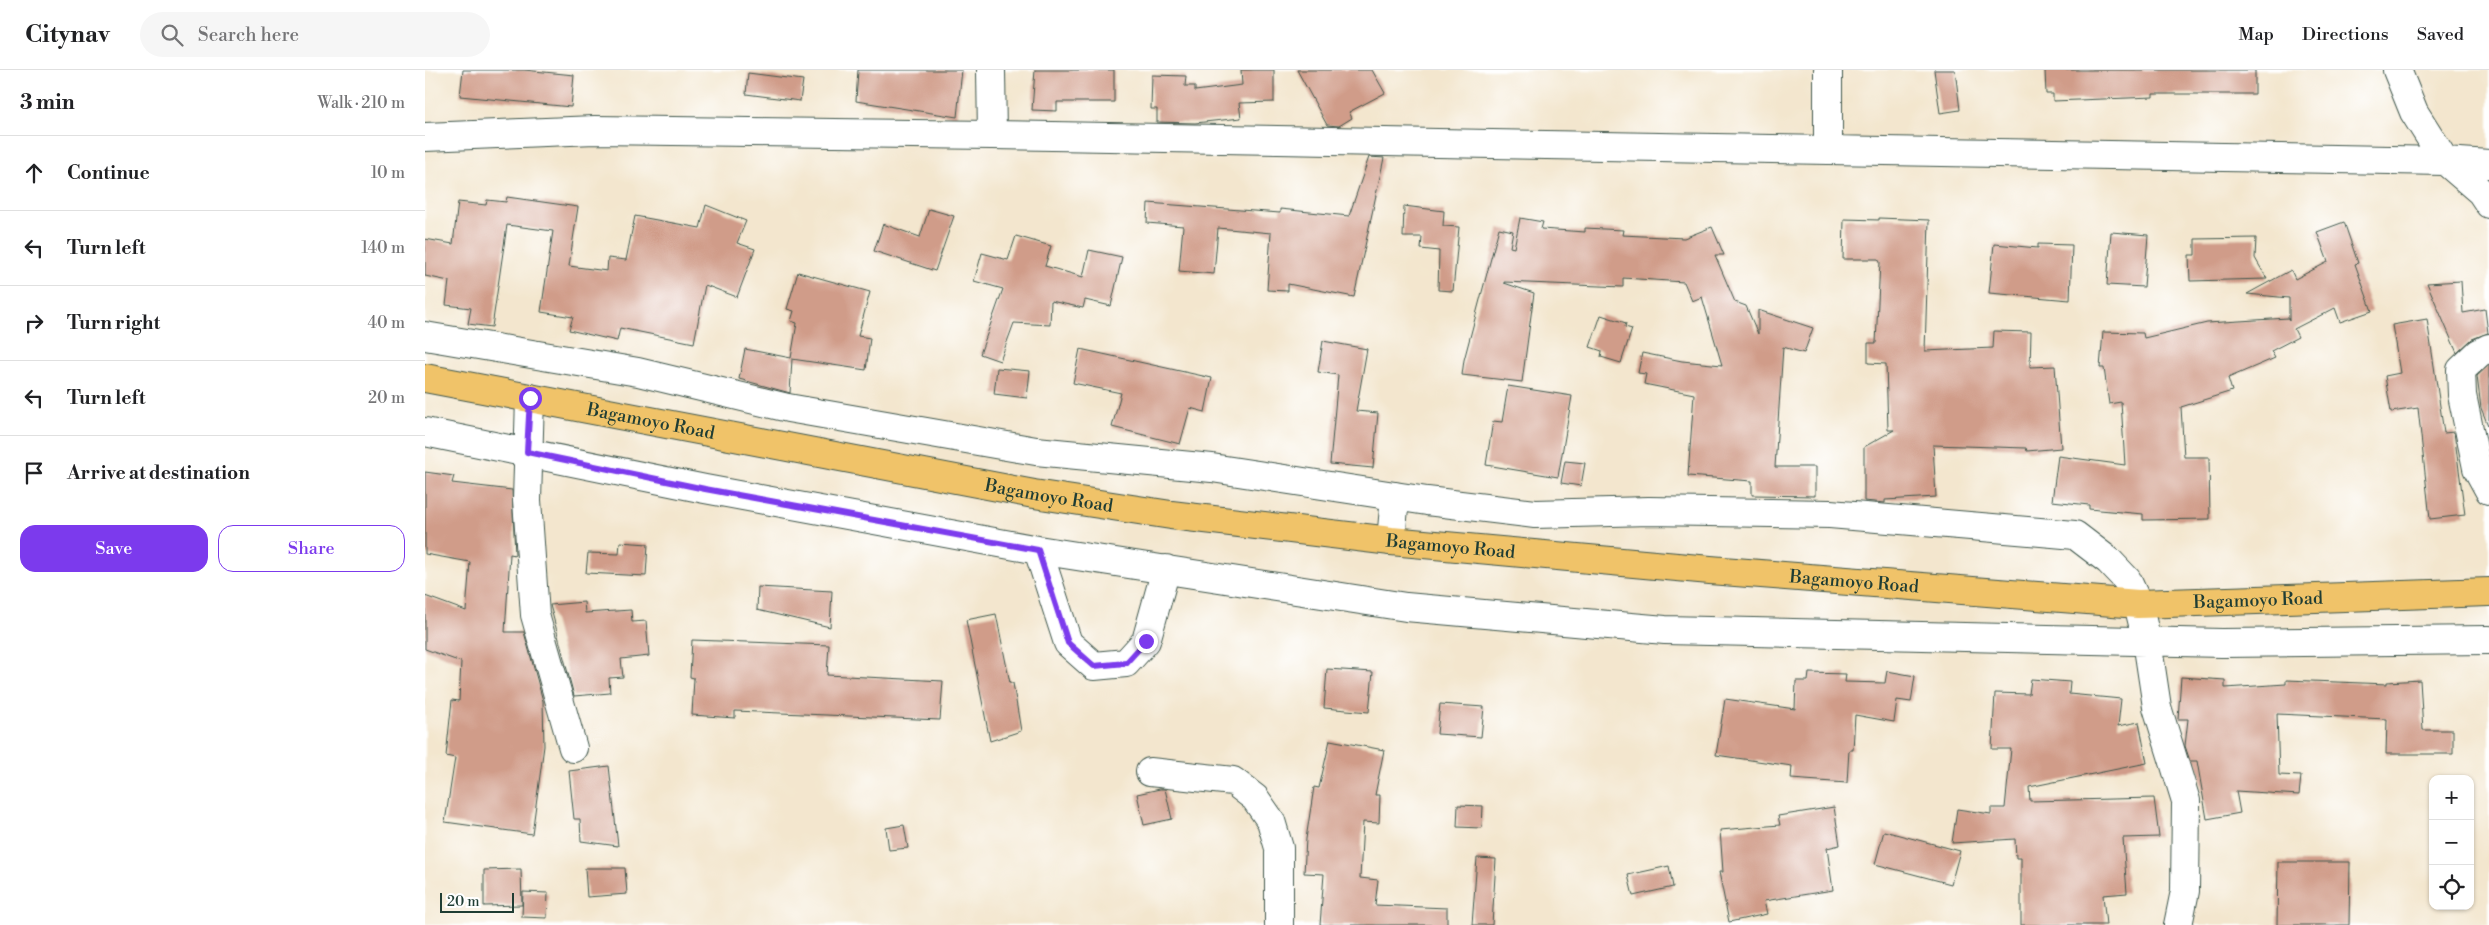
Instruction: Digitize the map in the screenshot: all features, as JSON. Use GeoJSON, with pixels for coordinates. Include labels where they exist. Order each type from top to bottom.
{"type":"FeatureCollection","features":[{"type":"Feature","properties":{"kind":"highway","name":"Bagamoyo Road"},"geometry":{"type":"LineString","coordinates":[[425,378],[1034,494],[1171,515],[1391,541],[1719,571],[2138,604],[2489,592]]}},
{"type":"Feature","properties":{"kind":"street"},"geometry":{"type":"LineString","coordinates":[[991,70],[992,135]]}},
{"type":"Feature","properties":{"kind":"street"},"geometry":{"type":"LineString","coordinates":[[1828,70],[1828,150]]}},
{"type":"Feature","properties":{"kind":"street"},"geometry":{"type":"LineString","coordinates":[[2397,70],[2414,112],[2445,161],[2481,192],[2489,204]]}},
{"type":"Feature","properties":{"kind":"street"},"geometry":{"type":"LineString","coordinates":[[425,137],[595,130],[992,135],[2445,161],[2489,164]]}},
{"type":"Feature","properties":{"kind":"street"},"geometry":{"type":"LineString","coordinates":[[425,336],[638,372],[788,408],[1036,451],[1212,468],[1395,496],[1535,514],[1649,511],[1830,514],[2075,535],[2109,561],[2127,580],[2138,604],[2147,641],[2157,707],[2187,801],[2185,891],[2178,925]]}},
{"type":"Feature","properties":{"kind":"street"},"geometry":{"type":"LineString","coordinates":[[2489,348],[2479,353],[2461,370],[2462,395],[2477,468],[2489,490]]}},
{"type":"Feature","properties":{"kind":"street"},"geometry":{"type":"LineString","coordinates":[[530,398],[527,500],[535,615],[573,748]]}},
{"type":"Feature","properties":{"kind":"street"},"geometry":{"type":"LineString","coordinates":[[425,432],[705,489],[1038,550],[1406,607],[1665,630],[2222,643],[2489,640]]}},
{"type":"Feature","properties":{"kind":"street"},"geometry":{"type":"LineString","coordinates":[[1391,541],[1395,496]]}},
{"type":"Feature","properties":{"kind":"street"},"geometry":{"type":"LineString","coordinates":[[1038,550],[1068,643],[1094,666],[1126,663],[1146,641],[1167,569]]}},
{"type":"Feature","properties":{"kind":"street"},"geometry":{"type":"LineString","coordinates":[[1150,772],[1233,781],[1255,798],[1271,821],[1279,848],[1279,925]]}},
{"type":"Feature","properties":{"kind":"building"},"geometry":{"type":"Polygon","coordinates":[[[463,70],[524,70],[574,75],[571,107],[460,96],[463,70]]]}},
{"type":"Feature","properties":{"kind":"building"},"geometry":{"type":"Polygon","coordinates":[[[858,70],[962,70],[957,117],[856,101],[858,70]]]}},
{"type":"Feature","properties":{"kind":"building"},"geometry":{"type":"Polygon","coordinates":[[[1035,70],[1114,70],[1114,102],[1057,102],[1057,111],[1032,110],[1035,70]]]}},
{"type":"Feature","properties":{"kind":"building"},"geometry":{"type":"Polygon","coordinates":[[[1241,70],[1274,70],[1274,102],[1239,103],[1241,118],[1195,123],[1157,122],[1157,109],[1151,109],[1152,75],[1186,76],[1185,86],[1195,86],[1195,91],[1242,85],[1241,70]]]}},
{"type":"Feature","properties":{"kind":"building"},"geometry":{"type":"Polygon","coordinates":[[[1297,70],[1372,70],[1385,93],[1349,112],[1352,118],[1339,126],[1327,125],[1297,70]]]}},
{"type":"Feature","properties":{"kind":"building"},"geometry":{"type":"Polygon","coordinates":[[[1934,70],[1955,70],[1960,110],[1940,113],[1934,70]]]}},
{"type":"Feature","properties":{"kind":"building"},"geometry":{"type":"Polygon","coordinates":[[[2045,70],[2255,70],[2255,94],[2153,94],[2153,97],[2053,101],[2053,94],[2046,94],[2045,70]]]}},
{"type":"Feature","properties":{"kind":"building"},"geometry":{"type":"Polygon","coordinates":[[[748,73],[803,80],[800,101],[746,94],[748,73]]]}},
{"type":"Feature","properties":{"kind":"building"},"geometry":{"type":"Polygon","coordinates":[[[1369,157],[1384,158],[1354,297],[1288,284],[1288,291],[1267,290],[1271,233],[1218,228],[1214,274],[1179,271],[1183,226],[1147,223],[1148,203],[1280,213],[1280,209],[1349,216],[1369,157]]]}},
{"type":"Feature","properties":{"kind":"building"},"geometry":{"type":"Polygon","coordinates":[[[507,197],[578,207],[569,266],[607,271],[608,258],[626,260],[635,216],[700,228],[706,205],[746,221],[737,243],[755,249],[737,297],[705,285],[694,343],[620,328],[617,341],[569,330],[573,317],[541,312],[553,231],[507,225],[492,327],[468,324],[471,308],[446,305],[449,281],[425,276],[425,239],[453,244],[458,202],[486,205],[487,200],[506,202],[507,197]]]}},
{"type":"Feature","properties":{"kind":"building"},"geometry":{"type":"Polygon","coordinates":[[[1404,206],[1444,211],[1443,226],[1459,227],[1453,291],[1438,290],[1439,251],[1421,249],[1422,237],[1403,237],[1404,206]]]}},
{"type":"Feature","properties":{"kind":"building"},"geometry":{"type":"Polygon","coordinates":[[[929,209],[954,216],[935,271],[874,251],[883,224],[920,237],[929,209]]]}},
{"type":"Feature","properties":{"kind":"building"},"geometry":{"type":"Polygon","coordinates":[[[1520,218],[1543,222],[1541,229],[1585,232],[1585,228],[1623,230],[1622,235],[1684,238],[1712,227],[1724,255],[1715,255],[1735,302],[1746,306],[1758,334],[1758,310],[1813,328],[1804,353],[1783,347],[1775,467],[1815,467],[1815,496],[1752,495],[1752,481],[1688,476],[1694,394],[1644,384],[1646,374],[1638,373],[1642,353],[1682,361],[1722,365],[1702,297],[1692,301],[1684,282],[1623,278],[1623,287],[1504,282],[1534,293],[1522,382],[1462,375],[1464,360],[1499,228],[1513,231],[1510,247],[1514,248],[1520,218]]]}},
{"type":"Feature","properties":{"kind":"building"},"geometry":{"type":"Polygon","coordinates":[[[1879,218],[1929,220],[1925,351],[1993,348],[1994,331],[2031,332],[2030,367],[2055,366],[2061,448],[2027,451],[2026,448],[1933,445],[1936,497],[1885,500],[1885,503],[1864,501],[1864,447],[1894,430],[1888,430],[1886,364],[1868,363],[1868,343],[1876,343],[1880,262],[1878,259],[1843,259],[1844,219],[1879,220],[1879,218]]]}},
{"type":"Feature","properties":{"kind":"building"},"geometry":{"type":"Polygon","coordinates":[[[2344,222],[2358,263],[2355,264],[2372,311],[2340,322],[2335,308],[2294,329],[2298,337],[2271,351],[2275,358],[2228,378],[2232,391],[2181,407],[2184,457],[2209,457],[2210,519],[2143,520],[2143,514],[2089,509],[2089,505],[2052,501],[2058,456],[2125,465],[2121,402],[2109,404],[2104,368],[2100,368],[2103,332],[2143,333],[2144,338],[2207,323],[2288,318],[2289,321],[2289,298],[2247,294],[2291,270],[2295,279],[2328,262],[2317,232],[2344,222]]]}},
{"type":"Feature","properties":{"kind":"building"},"geometry":{"type":"Polygon","coordinates":[[[2111,232],[2148,235],[2144,287],[2107,285],[2111,232]]]}},
{"type":"Feature","properties":{"kind":"building"},"geometry":{"type":"Polygon","coordinates":[[[1016,236],[1051,246],[1045,266],[1083,277],[1089,250],[1122,257],[1111,306],[1085,300],[1083,308],[1051,301],[1050,325],[1014,323],[1000,361],[980,354],[1003,289],[974,281],[982,253],[1008,260],[1016,236]]]}},
{"type":"Feature","properties":{"kind":"building"},"geometry":{"type":"Polygon","coordinates":[[[2256,238],[2255,258],[2267,279],[2190,281],[2189,255],[2195,255],[2195,239],[2256,238]]]}},
{"type":"Feature","properties":{"kind":"building"},"geometry":{"type":"Polygon","coordinates":[[[1994,244],[2038,248],[2038,244],[2072,245],[2070,300],[1989,293],[1994,244]]]}},
{"type":"Feature","properties":{"kind":"building"},"geometry":{"type":"Polygon","coordinates":[[[798,272],[870,292],[858,336],[870,338],[866,370],[792,359],[790,393],[739,379],[745,349],[791,358],[797,323],[791,321],[794,311],[787,309],[798,272]]]}},
{"type":"Feature","properties":{"kind":"building"},"geometry":{"type":"Polygon","coordinates":[[[2461,281],[2463,313],[2485,309],[2488,333],[2472,339],[2457,353],[2427,283],[2461,281]]]}},
{"type":"Feature","properties":{"kind":"building"},"geometry":{"type":"Polygon","coordinates":[[[1601,315],[1626,323],[1625,327],[1632,329],[1621,363],[1601,357],[1602,351],[1590,347],[1601,315]]]}},
{"type":"Feature","properties":{"kind":"building"},"geometry":{"type":"Polygon","coordinates":[[[2427,319],[2444,433],[2454,432],[2465,515],[2430,519],[2418,408],[2391,412],[2385,376],[2400,373],[2392,325],[2427,319]]]}},
{"type":"Feature","properties":{"kind":"building"},"geometry":{"type":"Polygon","coordinates":[[[1323,341],[1367,349],[1356,411],[1378,413],[1373,468],[1330,464],[1338,375],[1318,372],[1323,341]]]}},
{"type":"Feature","properties":{"kind":"building"},"geometry":{"type":"Polygon","coordinates":[[[1080,349],[1212,378],[1205,412],[1190,408],[1180,444],[1112,427],[1121,393],[1073,383],[1080,349]]]}},
{"type":"Feature","properties":{"kind":"building"},"geometry":{"type":"Polygon","coordinates":[[[2489,365],[2489,428],[2481,408],[2477,376],[2489,365]]]}},
{"type":"Feature","properties":{"kind":"building"},"geometry":{"type":"Polygon","coordinates":[[[997,368],[1030,371],[1027,398],[994,394],[997,368]]]}},
{"type":"Feature","properties":{"kind":"building"},"geometry":{"type":"Polygon","coordinates":[[[1508,386],[1572,396],[1558,477],[1486,465],[1493,421],[1502,422],[1508,386]]]}},
{"type":"Feature","properties":{"kind":"building"},"geometry":{"type":"Polygon","coordinates":[[[1565,461],[1585,463],[1581,486],[1561,483],[1565,461]]]}},
{"type":"Feature","properties":{"kind":"building"},"geometry":{"type":"Polygon","coordinates":[[[425,472],[454,476],[452,483],[512,490],[515,555],[510,554],[505,632],[524,632],[543,701],[544,746],[532,834],[445,822],[455,758],[446,756],[452,700],[459,701],[461,662],[425,649],[425,596],[466,611],[470,562],[425,554],[425,472]]]}},
{"type":"Feature","properties":{"kind":"building"},"geometry":{"type":"Polygon","coordinates":[[[620,542],[648,544],[646,576],[586,573],[588,553],[619,554],[620,542]]]}},
{"type":"Feature","properties":{"kind":"building"},"geometry":{"type":"Polygon","coordinates":[[[758,587],[832,591],[830,627],[757,610],[758,587]]]}},
{"type":"Feature","properties":{"kind":"building"},"geometry":{"type":"Polygon","coordinates":[[[584,602],[585,613],[631,610],[632,622],[646,621],[649,656],[621,659],[623,677],[609,678],[610,693],[574,696],[550,605],[584,602]]]}},
{"type":"Feature","properties":{"kind":"building"},"geometry":{"type":"Polygon","coordinates":[[[996,614],[1010,683],[1013,683],[1021,731],[990,741],[966,620],[996,614]]]}},
{"type":"Feature","properties":{"kind":"building"},"geometry":{"type":"Polygon","coordinates":[[[692,640],[829,645],[827,675],[943,681],[940,720],[735,711],[735,718],[692,715],[694,678],[690,677],[692,640]]]}},
{"type":"Feature","properties":{"kind":"building"},"geometry":{"type":"Polygon","coordinates":[[[1327,669],[1373,672],[1369,712],[1324,708],[1327,669]]]}},
{"type":"Feature","properties":{"kind":"building"},"geometry":{"type":"Polygon","coordinates":[[[1887,671],[1915,676],[1911,702],[1897,700],[1894,722],[1855,715],[1853,750],[1849,750],[1847,783],[1791,779],[1792,766],[1716,755],[1725,699],[1795,709],[1796,681],[1808,681],[1809,673],[1846,674],[1845,682],[1885,683],[1887,671]]]}},
{"type":"Feature","properties":{"kind":"building"},"geometry":{"type":"Polygon","coordinates":[[[2181,677],[2225,680],[2225,688],[2286,684],[2286,680],[2387,684],[2387,682],[2420,680],[2423,730],[2453,730],[2453,754],[2386,754],[2387,719],[2277,714],[2279,775],[2301,776],[2299,795],[2236,791],[2240,813],[2207,819],[2197,761],[2190,761],[2185,746],[2188,719],[2178,719],[2181,677]]]}},
{"type":"Feature","properties":{"kind":"building"},"geometry":{"type":"Polygon","coordinates":[[[2031,679],[2070,682],[2069,694],[2121,699],[2118,726],[2139,722],[2147,763],[2029,787],[2030,801],[2154,798],[2159,837],[2123,838],[2127,893],[2103,895],[2106,925],[2021,925],[2021,858],[2016,858],[2015,839],[1952,843],[1957,809],[1991,814],[1991,808],[2005,808],[2011,749],[1992,749],[1995,693],[2029,694],[2031,679]]]}},
{"type":"Feature","properties":{"kind":"building"},"geometry":{"type":"Polygon","coordinates":[[[1440,704],[1484,707],[1481,737],[1437,734],[1440,704]]]}},
{"type":"Feature","properties":{"kind":"building"},"geometry":{"type":"Polygon","coordinates":[[[1330,740],[1384,750],[1375,795],[1380,795],[1379,823],[1363,822],[1360,878],[1378,880],[1375,905],[1447,908],[1447,925],[1320,925],[1324,874],[1304,873],[1306,839],[1314,787],[1319,788],[1330,740]]]}},
{"type":"Feature","properties":{"kind":"building"},"geometry":{"type":"Polygon","coordinates":[[[609,766],[618,846],[581,841],[580,819],[574,819],[569,771],[609,766]]]}},
{"type":"Feature","properties":{"kind":"building"},"geometry":{"type":"Polygon","coordinates":[[[1165,789],[1172,819],[1144,825],[1137,794],[1165,789]]]}},
{"type":"Feature","properties":{"kind":"building"},"geometry":{"type":"Polygon","coordinates":[[[1458,805],[1483,806],[1482,828],[1457,827],[1458,805]]]}},
{"type":"Feature","properties":{"kind":"building"},"geometry":{"type":"Polygon","coordinates":[[[1834,807],[1840,845],[1827,848],[1833,890],[1764,901],[1767,914],[1729,922],[1719,872],[1723,872],[1720,830],[1780,825],[1778,816],[1834,807]]]}},
{"type":"Feature","properties":{"kind":"building"},"geometry":{"type":"Polygon","coordinates":[[[904,825],[908,848],[889,850],[886,828],[904,825]]]}},
{"type":"Feature","properties":{"kind":"building"},"geometry":{"type":"Polygon","coordinates":[[[1884,831],[1960,851],[1951,884],[1875,864],[1884,831]]]}},
{"type":"Feature","properties":{"kind":"building"},"geometry":{"type":"Polygon","coordinates":[[[1477,858],[1496,859],[1492,925],[1472,925],[1477,858]]]}},
{"type":"Feature","properties":{"kind":"building"},"geometry":{"type":"Polygon","coordinates":[[[2278,862],[2350,862],[2349,925],[2277,925],[2278,862]]]}},
{"type":"Feature","properties":{"kind":"building"},"geometry":{"type":"Polygon","coordinates":[[[1669,866],[1673,887],[1633,896],[1628,875],[1669,866]]]}},
{"type":"Feature","properties":{"kind":"building"},"geometry":{"type":"Polygon","coordinates":[[[585,868],[625,868],[627,894],[587,897],[585,868]]]}},
{"type":"Feature","properties":{"kind":"building"},"geometry":{"type":"Polygon","coordinates":[[[521,869],[522,905],[484,906],[484,870],[521,869]]]}},
{"type":"Feature","properties":{"kind":"building"},"geometry":{"type":"Polygon","coordinates":[[[523,892],[548,893],[547,918],[522,917],[523,892]]]}},
{"type":"Feature","properties":{"kind":"route"},"geometry":{"type":"LineString","coordinates":[[530,398],[527,452],[705,489],[1038,550],[1068,643],[1094,666],[1126,663],[1146,641]]}}]}
